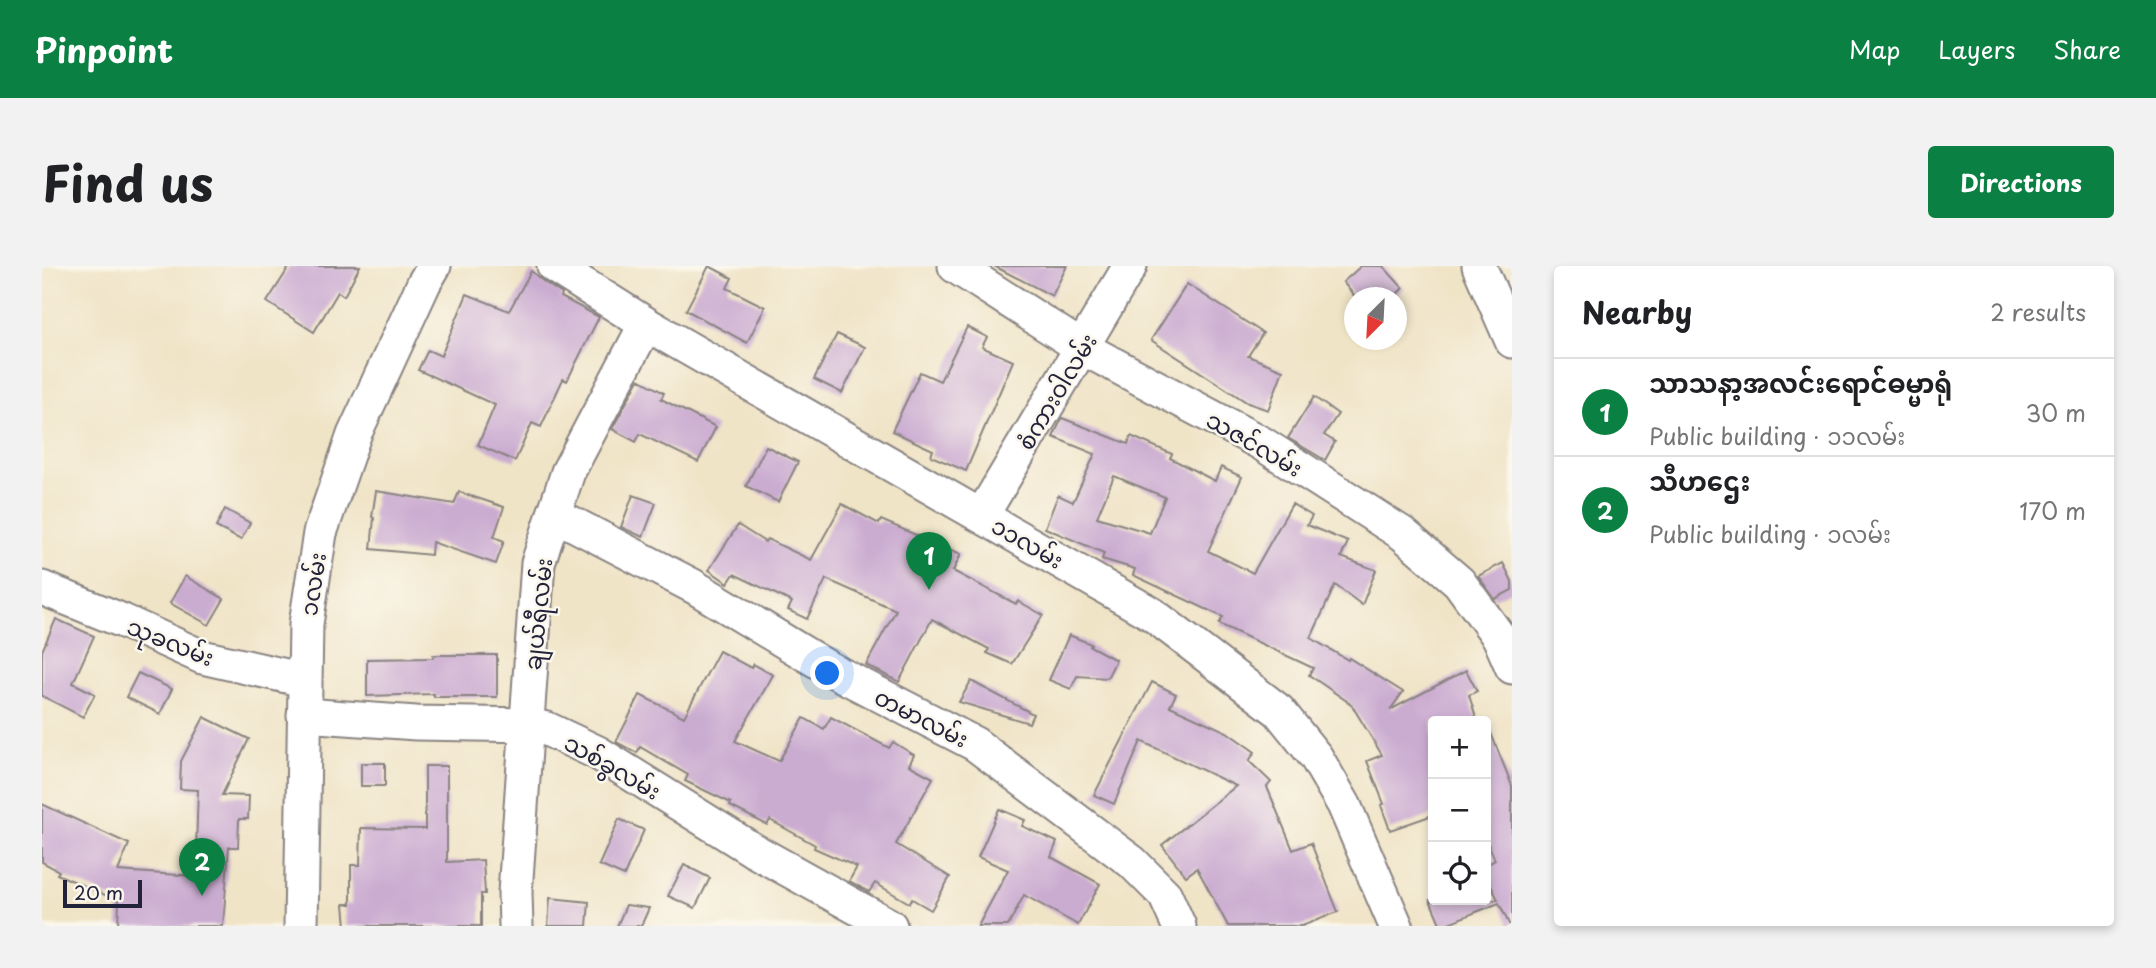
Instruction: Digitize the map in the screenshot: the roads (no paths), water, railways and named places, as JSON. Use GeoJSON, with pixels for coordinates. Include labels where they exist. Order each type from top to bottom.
{"type":"FeatureCollection","features":[{"type":"Feature","properties":{"kind":"street","name":"၁လမ်း"},"geometry":{"type":"LineString","coordinates":[[301,926],[306,624],[320,533],[354,435],[434,266]]}},
{"type":"Feature","properties":{"kind":"street","name":"၁၁လမ်း"},"geometry":{"type":"LineString","coordinates":[[554,266],[646,324],[1152,614],[1279,711],[1316,757],[1343,805],[1396,926]]}},
{"type":"Feature","properties":{"kind":"street","name":"သဇင်လမ်း"},"geometry":{"type":"LineString","coordinates":[[955,266],[1081,347],[1261,443],[1403,534],[1459,582],[1499,637],[1512,667]]}},
{"type":"Feature","properties":{"kind":"street","name":"စံကားဝါလမ်း"},"geometry":{"type":"LineString","coordinates":[[982,515],[1130,266]]}},
{"type":"Feature","properties":{"kind":"street"},"geometry":{"type":"LineString","coordinates":[[1479,266],[1512,341]]}},
{"type":"Feature","properties":{"kind":"street","name":"ချယ်ရီလမ်း"},"geometry":{"type":"LineString","coordinates":[[516,926],[515,893],[538,563],[568,472],[646,324]]}},
{"type":"Feature","properties":{"kind":"street","name":"တမာလမ်း"},"geometry":{"type":"LineString","coordinates":[[554,514],[693,586],[830,669],[975,744],[1132,862],[1165,895],[1179,926]]}},
{"type":"Feature","properties":{"kind":"street","name":"သုခလမ်း"},"geometry":{"type":"LineString","coordinates":[[46,600],[123,621],[202,657],[304,680]]}},
{"type":"Feature","properties":{"kind":"street","name":"သစ်ခွလမ်း"},"geometry":{"type":"LineString","coordinates":[[304,715],[416,723],[526,725],[547,729],[598,753],[753,850],[890,926]]}},
{"type":"Feature","properties":{"kind":"place","name":"သာသနာ့အလင်းရောင်ဓမ္မာရုံ"},"geometry":{"type":"Point","coordinates":[929,590]}},
{"type":"Feature","properties":{"kind":"place","name":"သီဟဌေး"},"geometry":{"type":"Point","coordinates":[202,896]}}]}
